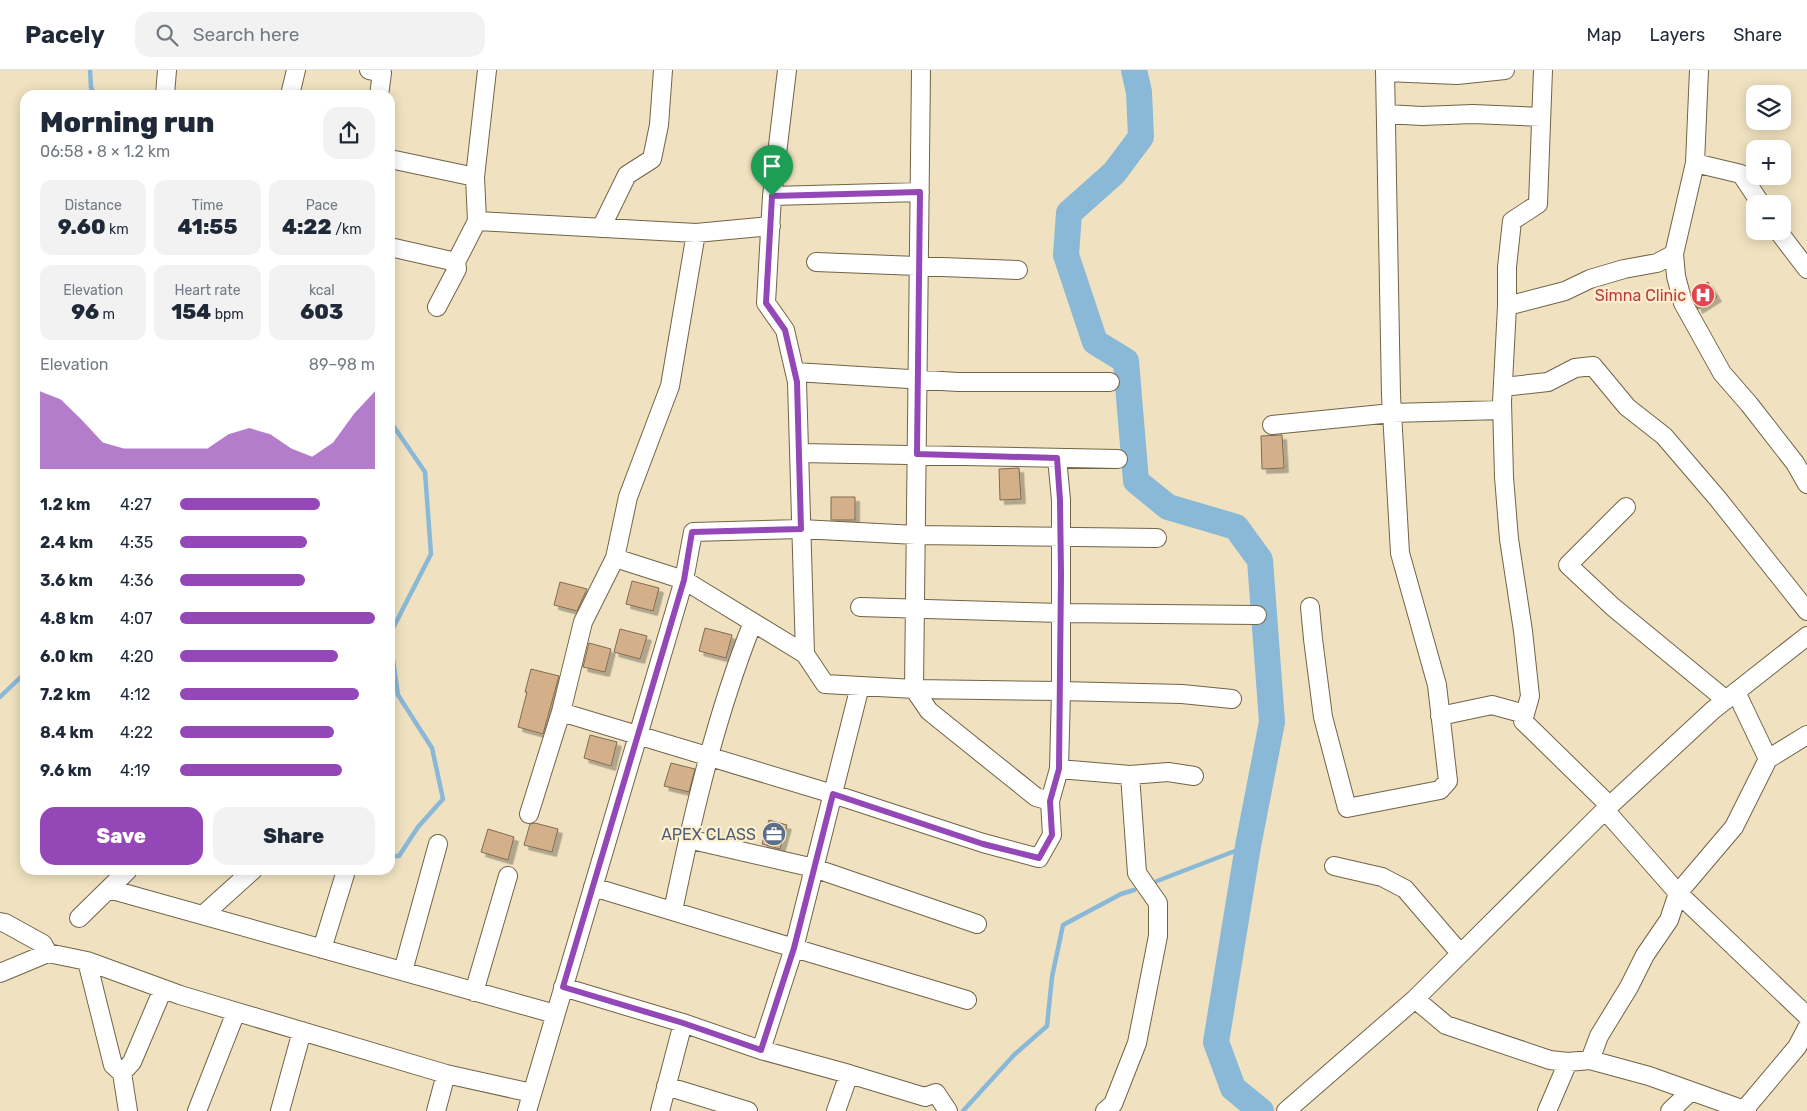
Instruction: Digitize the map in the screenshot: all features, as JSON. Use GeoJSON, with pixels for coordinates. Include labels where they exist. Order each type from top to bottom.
{"type":"FeatureCollection","features":[{"type":"Feature","properties":{"kind":"street"},"geometry":{"type":"LineString","coordinates":[[165,90],[167,70]]}},
{"type":"Feature","properties":{"kind":"street"},"geometry":{"type":"LineString","coordinates":[[291,90],[296,70]]}},
{"type":"Feature","properties":{"kind":"street"},"geometry":{"type":"LineString","coordinates":[[369,70],[382,73],[380,90]]}},
{"type":"Feature","properties":{"kind":"street"},"geometry":{"type":"LineString","coordinates":[[437,307],[457,269],[456,262],[477,221],[475,177],[487,70]]}},
{"type":"Feature","properties":{"kind":"street"},"geometry":{"type":"LineString","coordinates":[[601,228],[627,175],[652,158],[659,125],[663,70]]}},
{"type":"Feature","properties":{"kind":"street"},"geometry":{"type":"LineString","coordinates":[[787,70],[772,196],[766,303],[785,330],[797,382],[805,654]]}},
{"type":"Feature","properties":{"kind":"street"},"geometry":{"type":"LineString","coordinates":[[921,70],[914,689],[929,710],[1036,797],[1050,801]]}},
{"type":"Feature","properties":{"kind":"street"},"geometry":{"type":"LineString","coordinates":[[1310,607],[1312,639],[1323,717],[1348,808],[1440,790],[1448,781],[1436,685],[1400,553],[1392,413],[1385,71],[1457,74],[1505,70]]}},
{"type":"Feature","properties":{"kind":"street"},"geometry":{"type":"LineString","coordinates":[[1543,70],[1538,204],[1512,221],[1507,267],[1502,410],[1504,477],[1509,539],[1523,630],[1530,696],[1523,721],[1607,807],[1678,893],[1807,1016]]}},
{"type":"Feature","properties":{"kind":"street"},"geometry":{"type":"LineString","coordinates":[[1699,70],[1695,163],[1674,254],[1676,276],[1683,303],[1722,373],[1795,463],[1807,484]]}},
{"type":"Feature","properties":{"kind":"street"},"geometry":{"type":"LineString","coordinates":[[1386,114],[1422,116],[1473,114],[1541,117]]}},
{"type":"Feature","properties":{"kind":"street"},"geometry":{"type":"LineString","coordinates":[[395,160],[475,177]]}},
{"type":"Feature","properties":{"kind":"street"},"geometry":{"type":"LineString","coordinates":[[1695,163],[1742,174],[1755,195]]}},
{"type":"Feature","properties":{"kind":"street"},"geometry":{"type":"LineString","coordinates":[[772,196],[920,192]]}},
{"type":"Feature","properties":{"kind":"street"},"geometry":{"type":"LineString","coordinates":[[477,221],[696,233],[771,226]]}},
{"type":"Feature","properties":{"kind":"street"},"geometry":{"type":"LineString","coordinates":[[529,814],[561,712],[582,622],[615,558],[628,497],[670,386],[696,233]]}},
{"type":"Feature","properties":{"kind":"street"},"geometry":{"type":"LineString","coordinates":[[1785,240],[1807,269]]}},
{"type":"Feature","properties":{"kind":"street"},"geometry":{"type":"LineString","coordinates":[[395,247],[456,262]]}},
{"type":"Feature","properties":{"kind":"street"},"geometry":{"type":"LineString","coordinates":[[1507,306],[1565,291],[1590,279],[1657,262],[1674,254]]}},
{"type":"Feature","properties":{"kind":"street"},"geometry":{"type":"LineString","coordinates":[[816,262],[1018,270]]}},
{"type":"Feature","properties":{"kind":"street"},"geometry":{"type":"LineString","coordinates":[[1503,387],[1548,382],[1575,368],[1593,366],[1627,407],[1664,436],[1724,506],[1807,610]]}},
{"type":"Feature","properties":{"kind":"street"},"geometry":{"type":"LineString","coordinates":[[795,372],[958,382],[1110,382]]}},
{"type":"Feature","properties":{"kind":"street"},"geometry":{"type":"LineString","coordinates":[[1272,425],[1392,413],[1502,410]]}},
{"type":"Feature","properties":{"kind":"street"},"geometry":{"type":"LineString","coordinates":[[799,453],[1118,459]]}},
{"type":"Feature","properties":{"kind":"street"},"geometry":{"type":"LineString","coordinates":[[561,712],[833,794],[983,844],[1039,858],[1052,835],[1050,801],[1059,769],[1061,536],[1057,458]]}},
{"type":"Feature","properties":{"kind":"street"},"geometry":{"type":"LineString","coordinates":[[1626,507],[1568,564],[1614,607],[1731,696],[1768,759]]}},
{"type":"Feature","properties":{"kind":"street"},"geometry":{"type":"LineString","coordinates":[[527,1111],[684,580],[692,532],[801,529],[916,535],[1157,538]]}},
{"type":"Feature","properties":{"kind":"street"},"geometry":{"type":"LineString","coordinates":[[615,558],[684,580],[805,654],[825,684],[914,689],[1182,694],[1232,699]]}},
{"type":"Feature","properties":{"kind":"street"},"geometry":{"type":"LineString","coordinates":[[860,607],[1061,613],[1257,615]]}},
{"type":"Feature","properties":{"kind":"street"},"geometry":{"type":"LineString","coordinates":[[673,911],[688,839],[709,757],[734,670],[753,622]]}},
{"type":"Feature","properties":{"kind":"street"},"geometry":{"type":"LineString","coordinates":[[1289,1109],[1415,998],[1607,807],[1712,710],[1807,636]]}},
{"type":"Feature","properties":{"kind":"street"},"geometry":{"type":"LineString","coordinates":[[761,1050],[794,948],[860,686]]}},
{"type":"Feature","properties":{"kind":"street"},"geometry":{"type":"LineString","coordinates":[[1440,716],[1492,705],[1525,714]]}},
{"type":"Feature","properties":{"kind":"street"},"geometry":{"type":"LineString","coordinates":[[1590,1060],[1599,1036],[1629,987],[1645,955],[1669,920],[1678,893],[1734,827],[1768,759],[1807,735]]}},
{"type":"Feature","properties":{"kind":"street"},"geometry":{"type":"LineString","coordinates":[[1059,769],[1130,775],[1168,772],[1194,776]]}},
{"type":"Feature","properties":{"kind":"street"},"geometry":{"type":"LineString","coordinates":[[1105,1111],[1113,1104],[1137,1043],[1158,936],[1158,903],[1137,873],[1130,775]]}},
{"type":"Feature","properties":{"kind":"street"},"geometry":{"type":"LineString","coordinates":[[688,839],[814,868],[977,924]]}},
{"type":"Feature","properties":{"kind":"street"},"geometry":{"type":"LineString","coordinates":[[403,972],[438,844]]}},
{"type":"Feature","properties":{"kind":"street"},"geometry":{"type":"LineString","coordinates":[[1334,866],[1382,877],[1405,889],[1460,953]]}},
{"type":"Feature","properties":{"kind":"street"},"geometry":{"type":"LineString","coordinates":[[79,918],[123,875]]}},
{"type":"Feature","properties":{"kind":"street"},"geometry":{"type":"LineString","coordinates":[[203,915],[247,875]]}},
{"type":"Feature","properties":{"kind":"street"},"geometry":{"type":"LineString","coordinates":[[322,949],[345,875]]}},
{"type":"Feature","properties":{"kind":"street"},"geometry":{"type":"LineString","coordinates":[[474,992],[508,876]]}},
{"type":"Feature","properties":{"kind":"street"},"geometry":{"type":"LineString","coordinates":[[593,887],[968,1000]]}},
{"type":"Feature","properties":{"kind":"street"},"geometry":{"type":"LineString","coordinates":[[109,889],[555,1014]]}},
{"type":"Feature","properties":{"kind":"street"},"geometry":{"type":"LineString","coordinates":[[0,922],[43,944],[48,953]]}},
{"type":"Feature","properties":{"kind":"street"},"geometry":{"type":"LineString","coordinates":[[0,973],[48,953],[87,961],[163,989],[236,1012],[446,1074],[532,1093]]}},
{"type":"Feature","properties":{"kind":"street"},"geometry":{"type":"LineString","coordinates":[[87,961],[113,1066],[122,1073],[128,1111]]}},
{"type":"Feature","properties":{"kind":"street"},"geometry":{"type":"LineString","coordinates":[[563,987],[683,1023],[761,1050],[925,1097],[936,1093],[948,1111]]}},
{"type":"Feature","properties":{"kind":"street"},"geometry":{"type":"LineString","coordinates":[[122,1073],[132,1062],[163,989]]}},
{"type":"Feature","properties":{"kind":"street"},"geometry":{"type":"LineString","coordinates":[[1415,998],[1446,1025],[1550,1060],[1568,1062],[1590,1060],[1649,1076],[1745,1111],[1797,1047],[1807,1028]]}},
{"type":"Feature","properties":{"kind":"street"},"geometry":{"type":"LineString","coordinates":[[197,1111],[236,1012]]}},
{"type":"Feature","properties":{"kind":"street"},"geometry":{"type":"LineString","coordinates":[[660,1111],[683,1023]]}},
{"type":"Feature","properties":{"kind":"street"},"geometry":{"type":"LineString","coordinates":[[280,1111],[302,1031]]}},
{"type":"Feature","properties":{"kind":"street"},"geometry":{"type":"LineString","coordinates":[[1547,1111],[1568,1062]]}},
{"type":"Feature","properties":{"kind":"street"},"geometry":{"type":"LineString","coordinates":[[436,1111],[446,1074]]}},
{"type":"Feature","properties":{"kind":"street"},"geometry":{"type":"LineString","coordinates":[[836,1111],[849,1074]]}},
{"type":"Feature","properties":{"kind":"street"},"geometry":{"type":"LineString","coordinates":[[666,1086],[748,1111]]}},
{"type":"Feature","properties":{"kind":"street"},"geometry":{"type":"LineString","coordinates":[[1670,1111],[1691,1091]]}},
{"type":"Feature","properties":{"kind":"building"},"geometry":{"type":"Polygon","coordinates":[[[1708,282],[1717,297],[1698,309],[1691,292],[1708,282]]]}},
{"type":"Feature","properties":{"kind":"building"},"geometry":{"type":"Polygon","coordinates":[[[1282,435],[1284,468],[1262,469],[1261,436],[1282,435]]]}},
{"type":"Feature","properties":{"kind":"building"},"geometry":{"type":"Polygon","coordinates":[[[1019,468],[1021,499],[1000,500],[999,469],[1019,468]]]}},
{"type":"Feature","properties":{"kind":"building"},"geometry":{"type":"Polygon","coordinates":[[[831,497],[855,497],[855,520],[831,520],[831,497]]]}},
{"type":"Feature","properties":{"kind":"building"},"geometry":{"type":"Polygon","coordinates":[[[632,581],[659,588],[653,611],[626,604],[632,581]]]}},
{"type":"Feature","properties":{"kind":"building"},"geometry":{"type":"Polygon","coordinates":[[[560,582],[587,589],[577,611],[554,605],[560,582]]]}},
{"type":"Feature","properties":{"kind":"building"},"geometry":{"type":"Polygon","coordinates":[[[705,628],[732,635],[726,658],[699,651],[705,628]]]}},
{"type":"Feature","properties":{"kind":"building"},"geometry":{"type":"Polygon","coordinates":[[[620,629],[647,636],[640,659],[614,652],[620,629]]]}},
{"type":"Feature","properties":{"kind":"building"},"geometry":{"type":"Polygon","coordinates":[[[589,643],[611,649],[605,672],[583,667],[589,643]]]}},
{"type":"Feature","properties":{"kind":"building"},"geometry":{"type":"Polygon","coordinates":[[[531,669],[559,676],[543,734],[518,727],[531,669]]]}},
{"type":"Feature","properties":{"kind":"building"},"geometry":{"type":"Polygon","coordinates":[[[590,735],[617,742],[611,766],[584,758],[590,735]]]}},
{"type":"Feature","properties":{"kind":"building"},"geometry":{"type":"Polygon","coordinates":[[[671,763],[695,769],[689,792],[664,786],[671,763]]]}},
{"type":"Feature","properties":{"kind":"building","name":"APEX CLASS"},"geometry":{"type":"Polygon","coordinates":[[[769,820],[787,825],[780,849],[762,844],[769,820]]]}},
{"type":"Feature","properties":{"kind":"building"},"geometry":{"type":"Polygon","coordinates":[[[535,823],[558,829],[552,852],[524,845],[530,824],[535,823]]]}},
{"type":"Feature","properties":{"kind":"building"},"geometry":{"type":"Polygon","coordinates":[[[488,829],[514,837],[508,860],[481,852],[488,829]]]}},
{"type":"Feature","properties":{"kind":"waterway"},"geometry":{"type":"LineString","coordinates":[[90,70],[92,90]]}},
{"type":"Feature","properties":{"kind":"waterway"},"geometry":{"type":"LineString","coordinates":[[1134,70],[1139,92],[1141,137],[1114,173],[1069,213],[1066,255],[1095,342],[1126,361],[1136,481],[1168,507],[1236,527],[1260,560],[1272,722],[1248,846],[1216,1042],[1233,1088],[1261,1111]]}},
{"type":"Feature","properties":{"kind":"waterway"},"geometry":{"type":"LineString","coordinates":[[395,428],[425,472],[431,554],[395,624]]}},
{"type":"Feature","properties":{"kind":"waterway"},"geometry":{"type":"LineString","coordinates":[[395,674],[398,695],[432,748],[443,799],[418,827],[399,856],[395,856]]}},
{"type":"Feature","properties":{"kind":"waterway"},"geometry":{"type":"LineString","coordinates":[[0,697],[20,678]]}},
{"type":"Feature","properties":{"kind":"waterway"},"geometry":{"type":"LineString","coordinates":[[1157,881],[1248,846]]}},
{"type":"Feature","properties":{"kind":"waterway"},"geometry":{"type":"LineString","coordinates":[[963,1111],[1014,1055],[1047,1026],[1052,977],[1063,925],[1121,894],[1134,890]]}},
{"type":"Feature","properties":{"kind":"place","name":"Simna Clinic"},"geometry":{"type":"Point","coordinates":[1703,295]}},
{"type":"Feature","properties":{"kind":"place","name":"APEX CLASS"},"geometry":{"type":"Point","coordinates":[774,834]}},
{"type":"Feature","properties":{"kind":"route"},"geometry":{"type":"LineString","coordinates":[[920,192],[917,454],[1057,458],[1060,500],[1061,691],[1059,769],[1050,801],[1052,835],[1039,858],[983,844],[833,794],[794,948],[761,1050],[683,1023],[563,987],[684,580],[692,532],[801,529],[797,382],[785,330],[766,303],[772,196],[920,192]]}}]}
